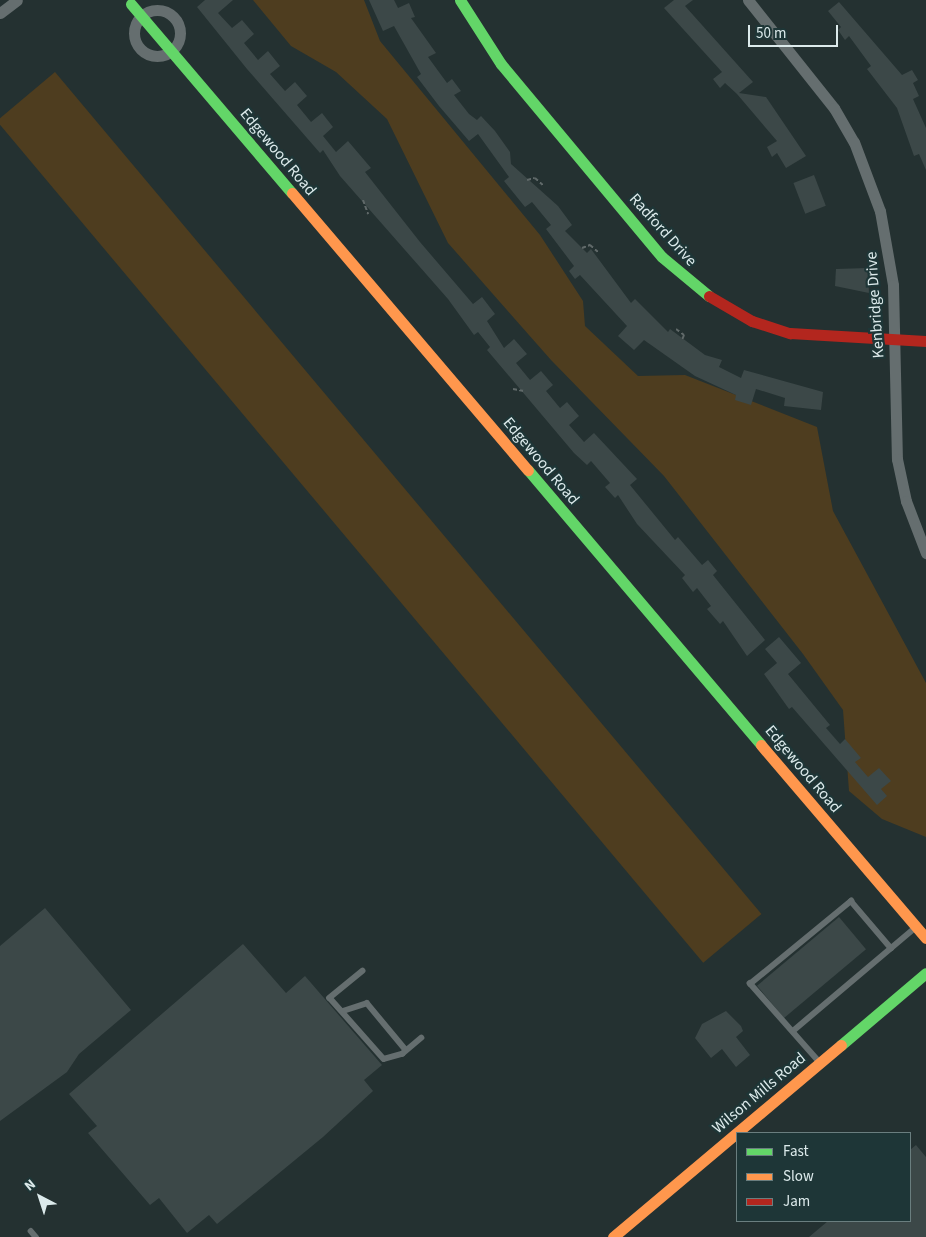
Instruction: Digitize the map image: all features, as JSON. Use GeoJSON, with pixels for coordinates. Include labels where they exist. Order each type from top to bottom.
{"type":"FeatureCollection","features":[{"type":"Feature","properties":{"kind":"street"},"geometry":{"type":"LineString","coordinates":[[0,13],[17,0]]}},
{"type":"Feature","properties":{"kind":"street","name":"Radford Drive"},"geometry":{"type":"LineString","coordinates":[[460,0],[501,64],[662,257],[690,283],[733,312],[769,327],[820,338],[926,341]]}},
{"type":"Feature","properties":{"kind":"street","name":"Kenbridge Drive"},"geometry":{"type":"LineString","coordinates":[[748,0],[820,86],[858,151],[886,231],[895,341],[897,458],[906,501],[926,553]]}},
{"type":"Feature","properties":{"kind":"street","name":"Edgewood Road"},"geometry":{"type":"LineString","coordinates":[[131,4],[926,938]]}},
{"type":"Feature","properties":{"kind":"street"},"geometry":{"type":"LineString","coordinates":[[158,10],[174,18],[180,35],[171,52],[154,56],[138,47],[133,33],[141,16],[158,10]]}},
{"type":"Feature","properties":{"kind":"street","name":"Wilson Mills Road"},"geometry":{"type":"LineString","coordinates":[[737,1132],[926,973]]}},
{"type":"Feature","properties":{"kind":"street","name":"Wilson Mills Road"},"geometry":{"type":"LineString","coordinates":[[613,1237],[736,1133]]}},
{"type":"Feature","properties":{"kind":"lane"},"geometry":{"type":"LineString","coordinates":[[820,1062],[750,984],[850,901],[891,948]]}},
{"type":"Feature","properties":{"kind":"lane"},"geometry":{"type":"LineString","coordinates":[[793,1031],[916,927]]}},
{"type":"Feature","properties":{"kind":"lane"},"geometry":{"type":"LineString","coordinates":[[363,971],[330,998],[384,1059],[406,1050],[421,1038]]}},
{"type":"Feature","properties":{"kind":"lane"},"geometry":{"type":"LineString","coordinates":[[342,1011],[367,1003],[406,1050]]}},
{"type":"Feature","properties":{"kind":"lane"},"geometry":{"type":"LineString","coordinates":[[31,1231],[36,1237]]}},
{"type":"Feature","properties":{"kind":"path"},"geometry":{"type":"LineString","coordinates":[[527,180],[535,178],[544,186]]}},
{"type":"Feature","properties":{"kind":"path"},"geometry":{"type":"LineString","coordinates":[[363,200],[368,214]]}},
{"type":"Feature","properties":{"kind":"path"},"geometry":{"type":"LineString","coordinates":[[582,248],[590,245],[598,252]]}},
{"type":"Feature","properties":{"kind":"path"},"geometry":{"type":"LineString","coordinates":[[676,329],[684,335],[682,340]]}},
{"type":"Feature","properties":{"kind":"path"},"geometry":{"type":"LineString","coordinates":[[513,389],[524,391]]}},
{"type":"Feature","properties":{"kind":"shaded area"},"geometry":{"type":"Polygon","coordinates":[[[253,0],[364,0],[380,41],[540,235],[583,301],[585,326],[638,376],[685,375],[817,427],[833,511],[926,683],[926,837],[882,819],[849,791],[843,710],[803,654],[664,476],[551,360],[448,243],[387,119],[336,72],[291,46],[253,0]]]}},
{"type":"Feature","properties":{"kind":"shaded area"},"geometry":{"type":"Polygon","coordinates":[[[55,72],[761,914],[703,963],[0,125],[0,118],[55,72]]]}},
{"type":"Feature","properties":{"kind":"building"},"geometry":{"type":"Polygon","coordinates":[[[205,0],[233,0],[218,13],[232,28],[242,20],[254,34],[244,43],[258,60],[268,51],[280,66],[270,74],[285,91],[295,82],[307,96],[297,105],[311,122],[322,113],[333,127],[323,136],[336,152],[348,141],[371,168],[365,172],[420,242],[473,304],[482,297],[495,314],[487,321],[504,348],[514,339],[527,354],[516,363],[530,380],[541,371],[553,385],[546,391],[560,408],[567,402],[579,416],[569,425],[584,442],[594,433],[637,479],[630,485],[675,540],[678,537],[702,565],[708,560],[717,571],[713,575],[765,640],[747,656],[723,621],[720,624],[707,609],[711,606],[697,588],[693,592],[682,578],[685,575],[637,524],[618,495],[615,498],[605,487],[610,483],[591,461],[587,465],[574,453],[487,350],[490,347],[478,332],[474,335],[448,299],[340,176],[323,150],[320,153],[247,69],[197,7],[205,0]]]}},
{"type":"Feature","properties":{"kind":"building"},"geometry":{"type":"Polygon","coordinates":[[[369,0],[394,0],[398,8],[409,3],[415,17],[411,18],[436,53],[428,57],[447,83],[452,79],[461,91],[454,95],[469,114],[477,120],[481,116],[495,131],[510,152],[511,164],[558,206],[572,225],[565,231],[587,253],[591,249],[631,303],[635,299],[668,332],[670,329],[705,355],[722,360],[719,367],[741,378],[744,370],[823,392],[821,410],[784,406],[785,398],[756,389],[751,405],[735,400],[736,395],[695,376],[644,340],[634,350],[618,336],[627,326],[580,275],[575,279],[569,271],[574,266],[546,229],[551,225],[532,202],[525,207],[504,181],[509,177],[478,134],[469,141],[439,106],[417,77],[421,74],[394,26],[383,31],[369,0]]]}},
{"type":"Feature","properties":{"kind":"building"},"geometry":{"type":"Polygon","coordinates":[[[674,0],[693,0],[685,6],[753,82],[739,93],[766,97],[806,156],[786,168],[777,153],[772,157],[767,147],[777,141],[737,94],[725,83],[720,88],[713,79],[722,72],[664,8],[674,0]]]}},
{"type":"Feature","properties":{"kind":"building"},"geometry":{"type":"Polygon","coordinates":[[[839,2],[902,75],[912,70],[918,80],[913,83],[919,96],[913,99],[926,128],[926,170],[919,154],[914,156],[897,108],[867,69],[871,66],[849,36],[845,40],[838,30],[841,27],[828,11],[839,2]]]}},
{"type":"Feature","properties":{"kind":"building"},"geometry":{"type":"Polygon","coordinates":[[[814,175],[826,206],[805,214],[793,183],[814,175]]]}},
{"type":"Feature","properties":{"kind":"building"},"geometry":{"type":"Polygon","coordinates":[[[868,268],[869,293],[835,286],[836,269],[868,268]]]}},
{"type":"Feature","properties":{"kind":"building"},"geometry":{"type":"Polygon","coordinates":[[[779,637],[801,663],[788,674],[830,725],[826,728],[840,744],[845,739],[861,758],[855,762],[868,777],[879,768],[891,781],[881,789],[887,796],[877,805],[792,707],[789,709],[764,674],[777,663],[765,649],[779,637]]]}},
{"type":"Feature","properties":{"kind":"building"},"geometry":{"type":"Polygon","coordinates":[[[45,908],[131,1010],[79,1054],[67,1072],[0,1121],[0,946],[45,908]]]}},
{"type":"Feature","properties":{"kind":"building"},"geometry":{"type":"Polygon","coordinates":[[[839,917],[866,949],[784,1018],[757,986],[839,917]]]}},
{"type":"Feature","properties":{"kind":"building"},"geometry":{"type":"Polygon","coordinates":[[[243,944],[286,993],[305,976],[382,1065],[364,1080],[373,1091],[323,1137],[217,1224],[209,1215],[187,1233],[159,1198],[150,1205],[88,1133],[97,1126],[69,1094],[243,944]]]}},
{"type":"Feature","properties":{"kind":"building"},"geometry":{"type":"Polygon","coordinates":[[[726,1011],[741,1026],[743,1031],[736,1037],[750,1055],[736,1067],[722,1049],[711,1058],[695,1038],[702,1024],[726,1011]]]}},
{"type":"Feature","properties":{"kind":"building"},"geometry":{"type":"Polygon","coordinates":[[[916,1145],[926,1157],[926,1237],[809,1237],[827,1222],[911,1222],[911,1149],[916,1145]]]}},
{"type":"Feature","properties":{"kind":"traffic: fast"},"geometry":{"type":"LineString","coordinates":[[460,0],[501,64],[662,257],[709,296]]}},
{"type":"Feature","properties":{"kind":"traffic: fast"},"geometry":{"type":"LineString","coordinates":[[131,4],[292,193]]}},
{"type":"Feature","properties":{"kind":"traffic: fast"},"geometry":{"type":"LineString","coordinates":[[528,470],[761,745]]}},
{"type":"Feature","properties":{"kind":"traffic: fast"},"geometry":{"type":"LineString","coordinates":[[841,1045],[926,973]]}},
{"type":"Feature","properties":{"kind":"traffic: slow"},"geometry":{"type":"LineString","coordinates":[[292,193],[528,470]]}},
{"type":"Feature","properties":{"kind":"traffic: slow"},"geometry":{"type":"LineString","coordinates":[[761,745],[926,938]]}},
{"type":"Feature","properties":{"kind":"traffic: slow"},"geometry":{"type":"LineString","coordinates":[[738,1132],[841,1045]]}},
{"type":"Feature","properties":{"kind":"traffic: slow"},"geometry":{"type":"LineString","coordinates":[[613,1237],[736,1133]]}},
{"type":"Feature","properties":{"kind":"traffic: jam"},"geometry":{"type":"LineString","coordinates":[[709,296],[752,321],[790,333],[926,341]]}}]}
